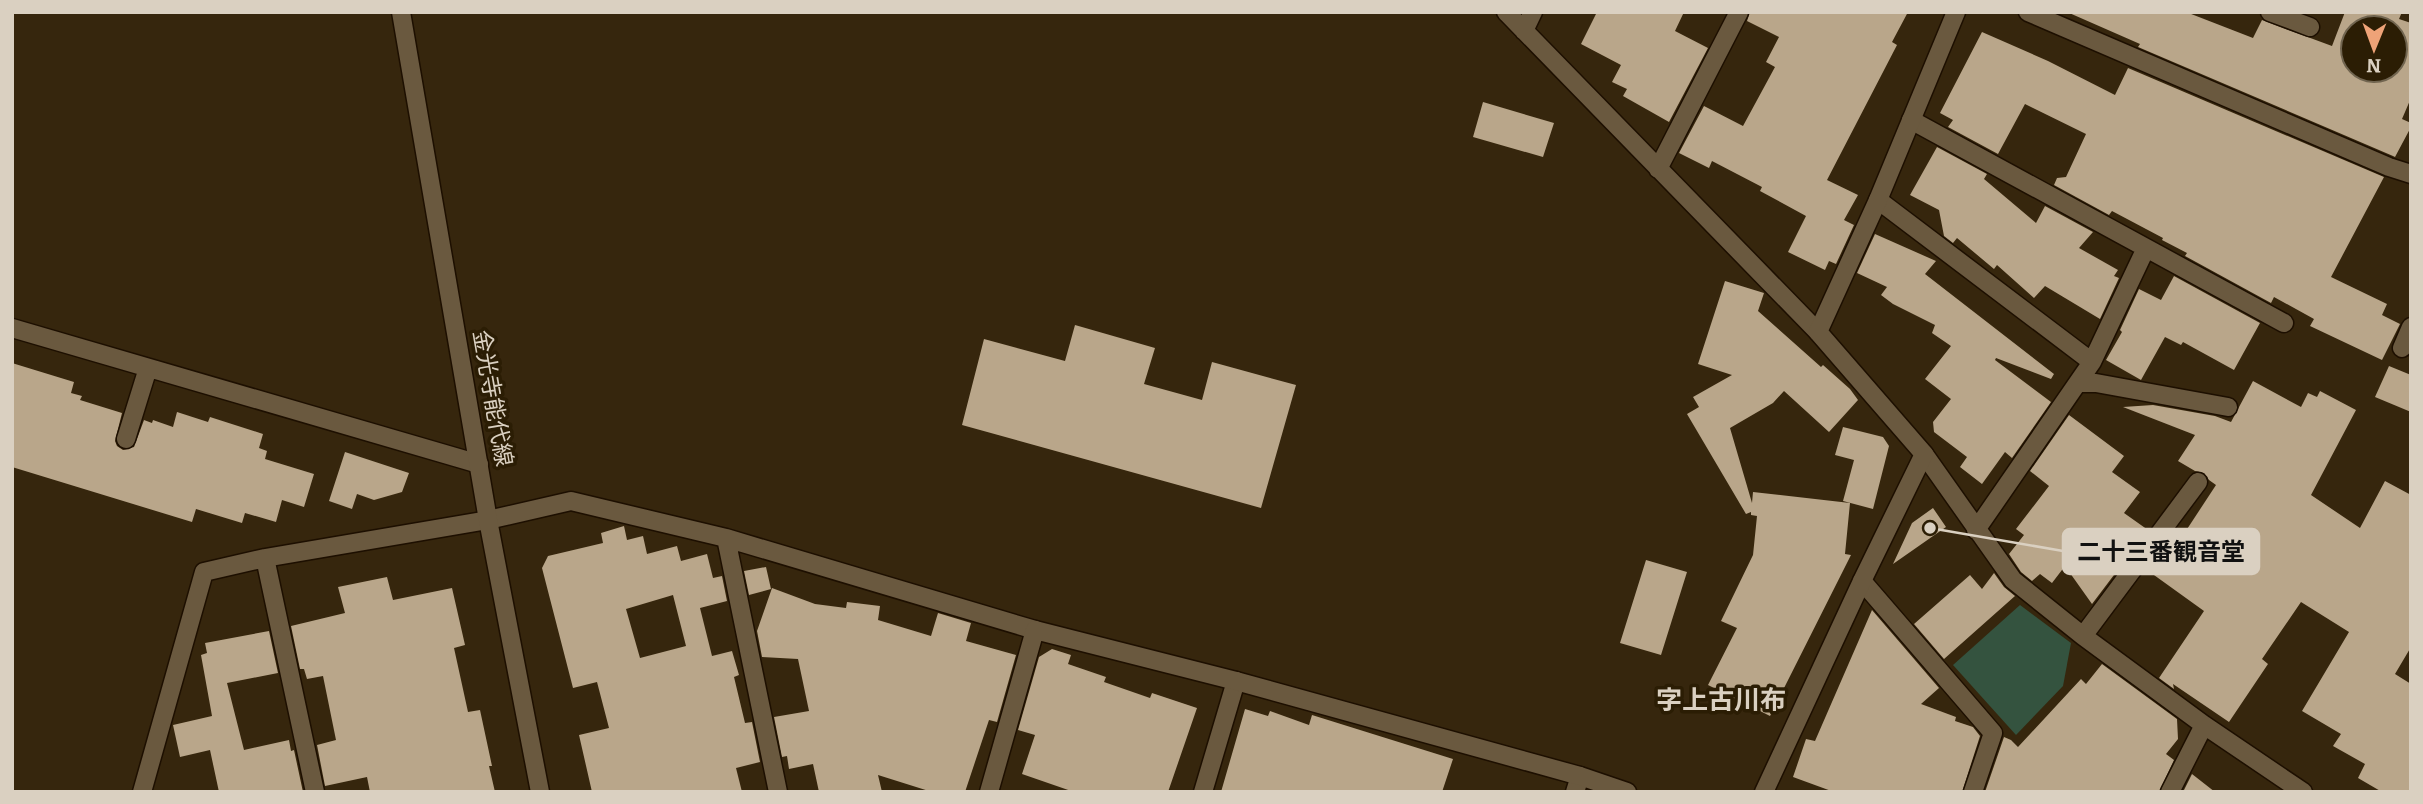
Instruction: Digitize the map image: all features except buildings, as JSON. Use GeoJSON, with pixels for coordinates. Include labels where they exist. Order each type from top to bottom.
{"type":"FeatureCollection","features":[{"type":"Feature","properties":{"kind":"street","name":"金光寺能代線"},"geometry":{"type":"LineString","coordinates":[[401,12],[488,520],[540,792]]}},
{"type":"Feature","properties":{"kind":"street"},"geometry":{"type":"LineString","coordinates":[[1506,12],[1818,332],[1924,454],[2013,580],[2083,636],[2204,725],[2303,792]]}},
{"type":"Feature","properties":{"kind":"street"},"geometry":{"type":"LineString","coordinates":[[1524,31],[1533,12]]}},
{"type":"Feature","properties":{"kind":"street"},"geometry":{"type":"LineString","coordinates":[[1658,169],[1739,12]]}},
{"type":"Feature","properties":{"kind":"street"},"geometry":{"type":"LineString","coordinates":[[1818,332],[1878,200],[1956,12]]}},
{"type":"Feature","properties":{"kind":"street"},"geometry":{"type":"LineString","coordinates":[[2028,12],[2389,167],[2411,174]]}},
{"type":"Feature","properties":{"kind":"street"},"geometry":{"type":"LineString","coordinates":[[2270,12],[2310,27]]}},
{"type":"Feature","properties":{"kind":"street"},"geometry":{"type":"LineString","coordinates":[[1911,120],[2284,323]]}},
{"type":"Feature","properties":{"kind":"street"},"geometry":{"type":"LineString","coordinates":[[1878,200],[2092,362]]}},
{"type":"Feature","properties":{"kind":"street"},"geometry":{"type":"LineString","coordinates":[[1976,530],[2092,362],[2146,248]]}},
{"type":"Feature","properties":{"kind":"street"},"geometry":{"type":"LineString","coordinates":[[2402,348],[2411,327]]}},
{"type":"Feature","properties":{"kind":"street"},"geometry":{"type":"LineString","coordinates":[[12,328],[480,464]]}},
{"type":"Feature","properties":{"kind":"street"},"geometry":{"type":"LineString","coordinates":[[126,439],[148,368]]}},
{"type":"Feature","properties":{"kind":"street"},"geometry":{"type":"LineString","coordinates":[[2078,383],[2096,383],[2228,407]]}},
{"type":"Feature","properties":{"kind":"street"},"geometry":{"type":"LineString","coordinates":[[1764,792],[1861,581],[1924,454]]}},
{"type":"Feature","properties":{"kind":"street"},"geometry":{"type":"LineString","coordinates":[[2083,636],[2198,482]]}},
{"type":"Feature","properties":{"kind":"street"},"geometry":{"type":"LineString","coordinates":[[142,792],[204,572],[265,558],[488,520],[571,501],[726,538],[1035,630],[1236,681],[1578,784],[1627,792]]}},
{"type":"Feature","properties":{"kind":"street"},"geometry":{"type":"LineString","coordinates":[[726,538],[778,792]]}},
{"type":"Feature","properties":{"kind":"street"},"geometry":{"type":"LineString","coordinates":[[265,558],[315,792]]}},
{"type":"Feature","properties":{"kind":"street"},"geometry":{"type":"LineString","coordinates":[[1861,581],[1993,733],[1973,792]]}},
{"type":"Feature","properties":{"kind":"street"},"geometry":{"type":"LineString","coordinates":[[989,792],[1035,630]]}},
{"type":"Feature","properties":{"kind":"street"},"geometry":{"type":"LineString","coordinates":[[1203,792],[1236,681]]}},
{"type":"Feature","properties":{"kind":"street"},"geometry":{"type":"LineString","coordinates":[[2170,792],[2204,725]]}},
{"type":"Feature","properties":{"kind":"green space"},"geometry":{"type":"Polygon","coordinates":[[[2020,605],[2071,643],[2063,686],[2016,735],[1953,665],[2020,605]]]}},
{"type":"Feature","properties":{"kind":"place","name":"二十三番観音堂"},"geometry":{"type":"Point","coordinates":[1930,528]}},
{"type":"Feature","properties":{"kind":"district","name":"字上古川布"},"geometry":{"type":"Point","coordinates":[1721,700]}}]}
